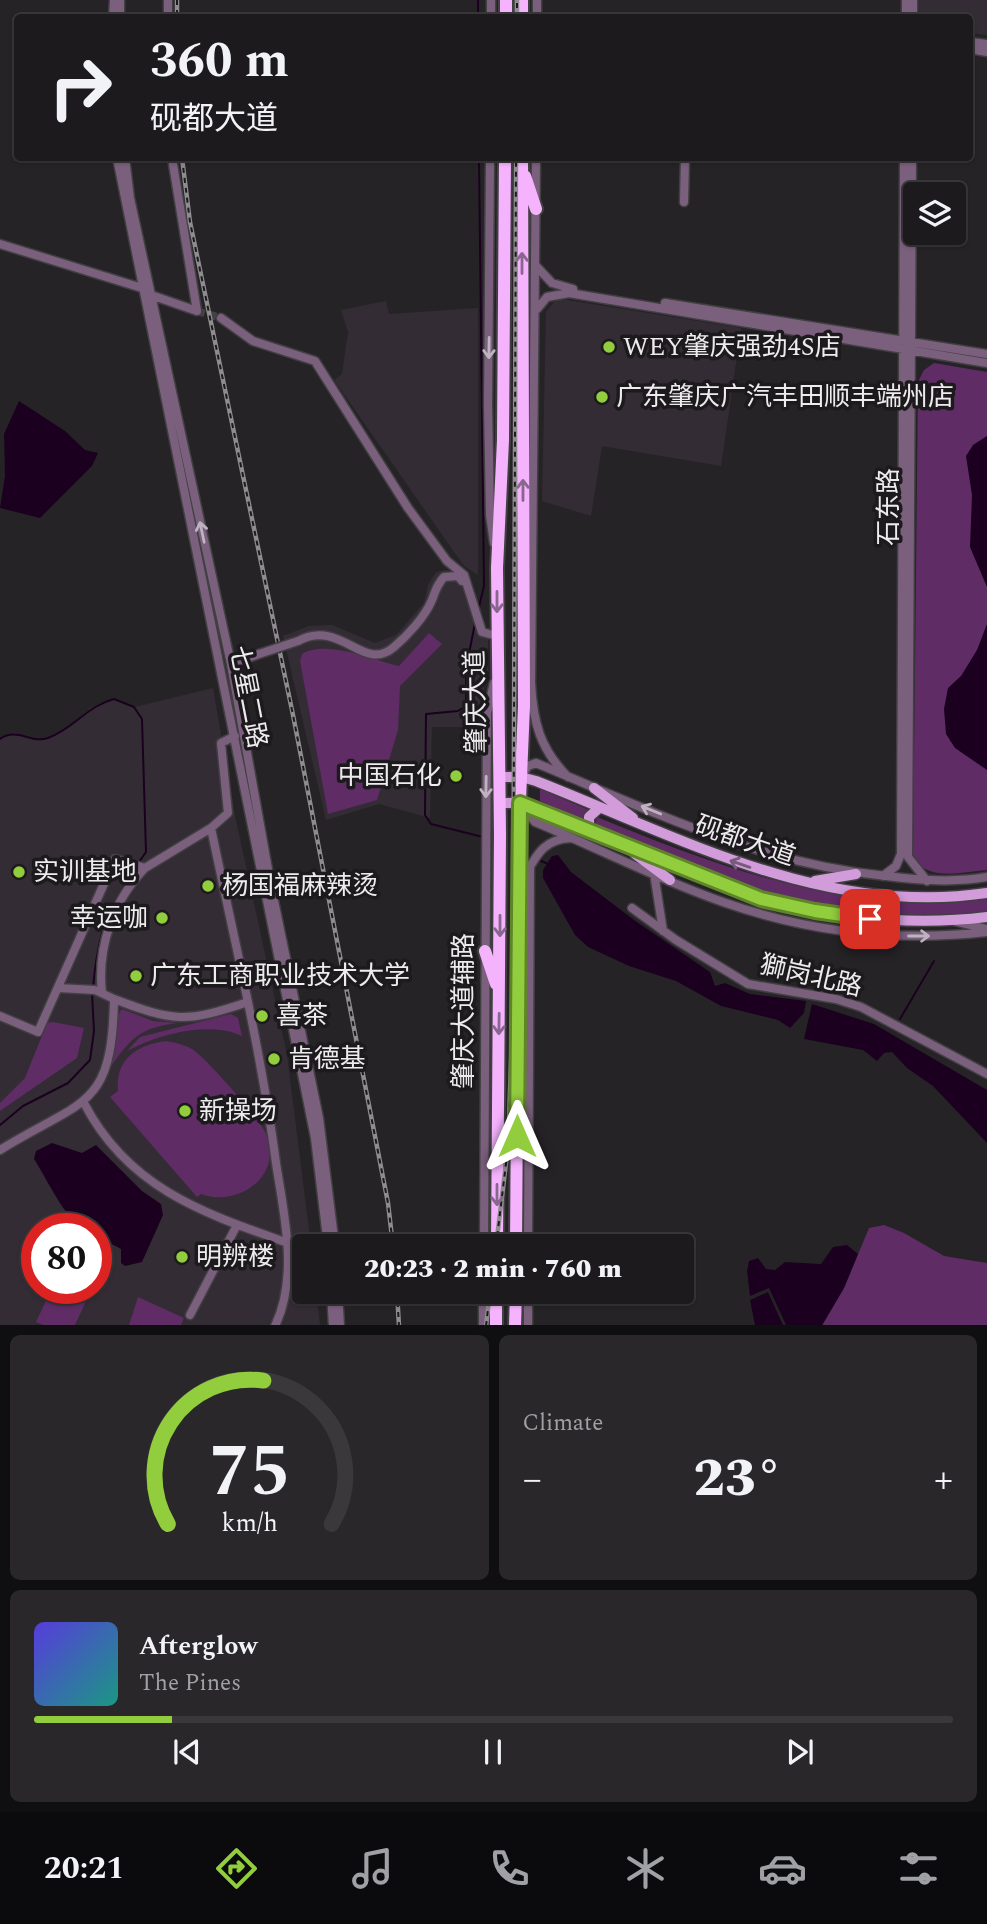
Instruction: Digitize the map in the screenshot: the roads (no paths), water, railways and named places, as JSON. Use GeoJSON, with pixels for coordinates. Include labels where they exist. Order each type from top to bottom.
{"type":"FeatureCollection","features":[{"type":"Feature","properties":{"kind":"highway","name":"肇庆大道"},"geometry":{"type":"LineString","coordinates":[[497,1234],[492,1054],[499,994],[500,777],[497,636],[503,440],[505,161]]}},
{"type":"Feature","properties":{"kind":"highway","name":"肇庆大道"},"geometry":{"type":"LineString","coordinates":[[516,1234],[519,888],[524,866],[519,844],[524,706],[522,163]]}},
{"type":"Feature","properties":{"kind":"highway"},"geometry":{"type":"LineString","coordinates":[[522,163],[536,209]]}},
{"type":"Feature","properties":{"kind":"highway"},"geometry":{"type":"LineString","coordinates":[[485,951],[499,994]]}},
{"type":"Feature","properties":{"kind":"highway"},"geometry":{"type":"LineString","coordinates":[[496,1304],[496,1325]]}},
{"type":"Feature","properties":{"kind":"highway"},"geometry":{"type":"LineString","coordinates":[[515,1325],[516,1304]]}},
{"type":"Feature","properties":{"kind":"main road","name":"砚都大道"},"geometry":{"type":"LineString","coordinates":[[500,777],[521,777],[733,862],[806,883],[897,896],[987,893]]}},
{"type":"Feature","properties":{"kind":"main road"},"geometry":{"type":"LineString","coordinates":[[594,788],[642,824]]}},
{"type":"Feature","properties":{"kind":"main road","name":"砚都大道"},"geometry":{"type":"LineString","coordinates":[[500,803],[520,803],[708,880],[787,906],[870,919],[954,921],[987,917]]}},
{"type":"Feature","properties":{"kind":"main road"},"geometry":{"type":"LineString","coordinates":[[589,830],[589,817],[599,808]]}},
{"type":"Feature","properties":{"kind":"main road"},"geometry":{"type":"LineString","coordinates":[[623,845],[670,880]]}},
{"type":"Feature","properties":{"kind":"main road"},"geometry":{"type":"LineString","coordinates":[[806,883],[856,874]]}},
{"type":"Feature","properties":{"kind":"street","name":"七星二路"},"geometry":{"type":"LineString","coordinates":[[118,161],[235,736],[318,1118],[333,1234]]}},
{"type":"Feature","properties":{"kind":"street","name":"七星二路"},"geometry":{"type":"LineString","coordinates":[[126,161],[151,295],[231,664],[267,887],[314,1138],[326,1234]]}},
{"type":"Feature","properties":{"kind":"street"},"geometry":{"type":"LineString","coordinates":[[151,295],[197,312],[172,161]]}},
{"type":"Feature","properties":{"kind":"street"},"geometry":{"type":"LineString","coordinates":[[490,161],[490,515],[498,568]]}},
{"type":"Feature","properties":{"kind":"street"},"geometry":{"type":"LineString","coordinates":[[536,161],[531,683],[534,721],[542,744],[568,777]]}},
{"type":"Feature","properties":{"kind":"street"},"geometry":{"type":"LineString","coordinates":[[684,202],[685,161]]}},
{"type":"Feature","properties":{"kind":"street","name":"石东路"},"geometry":{"type":"LineString","coordinates":[[904,161],[907,345]]}},
{"type":"Feature","properties":{"kind":"street","name":"石东路"},"geometry":{"type":"LineString","coordinates":[[904,855],[907,345],[912,161]]}},
{"type":"Feature","properties":{"kind":"street"},"geometry":{"type":"LineString","coordinates":[[0,244],[142,288]]}},
{"type":"Feature","properties":{"kind":"street"},"geometry":{"type":"LineString","coordinates":[[536,266],[552,283],[567,288],[907,345],[987,363]]}},
{"type":"Feature","properties":{"kind":"street"},"geometry":{"type":"LineString","coordinates":[[536,311],[547,297],[569,293],[907,345],[987,354]]}},
{"type":"Feature","properties":{"kind":"street"},"geometry":{"type":"LineString","coordinates":[[221,318],[253,341],[315,361],[408,508],[447,561],[464,575],[482,632],[497,636]]}},
{"type":"Feature","properties":{"kind":"street"},"geometry":{"type":"LineString","coordinates":[[231,664],[312,634],[325,634],[364,653],[383,654],[393,648],[422,615],[432,601],[434,588],[444,577],[458,576],[471,591]]}},
{"type":"Feature","properties":{"kind":"street"},"geometry":{"type":"LineString","coordinates":[[523,659],[531,683],[524,706]]}},
{"type":"Feature","properties":{"kind":"street","name":"肇庆大道辅路"},"geometry":{"type":"LineString","coordinates":[[484,1234],[492,1054],[485,951],[487,713],[497,671]]}},
{"type":"Feature","properties":{"kind":"street"},"geometry":{"type":"LineString","coordinates":[[98,991],[110,923],[137,876],[145,868],[211,828],[228,813],[221,743],[235,736]]}},
{"type":"Feature","properties":{"kind":"street"},"geometry":{"type":"LineString","coordinates":[[521,777],[528,766],[536,763],[724,842],[778,858],[856,874],[927,881],[984,878]]}},
{"type":"Feature","properties":{"kind":"street"},"geometry":{"type":"LineString","coordinates":[[520,803],[535,822],[752,912],[839,930],[898,936],[987,931]]}},
{"type":"Feature","properties":{"kind":"street"},"geometry":{"type":"LineString","coordinates":[[211,828],[266,1087],[288,1243],[285,1294],[275,1325]]}},
{"type":"Feature","properties":{"kind":"street"},"geometry":{"type":"LineString","coordinates":[[528,1234],[528,919],[524,866],[554,840],[574,838]]}},
{"type":"Feature","properties":{"kind":"street"},"geometry":{"type":"LineString","coordinates":[[883,876],[896,866],[904,855],[927,881]]}},
{"type":"Feature","properties":{"kind":"street"},"geometry":{"type":"LineString","coordinates":[[0,1016],[38,1032],[85,919],[115,859],[145,868]]}},
{"type":"Feature","properties":{"kind":"street"},"geometry":{"type":"LineString","coordinates":[[654,873],[663,931]]}},
{"type":"Feature","properties":{"kind":"street"},"geometry":{"type":"LineString","coordinates":[[519,888],[528,919]]}},
{"type":"Feature","properties":{"kind":"street","name":"獅岗北路"},"geometry":{"type":"LineString","coordinates":[[632,908],[663,931],[748,984],[836,999],[861,1007],[987,1074]]}},
{"type":"Feature","properties":{"kind":"street"},"geometry":{"type":"LineString","coordinates":[[954,921],[987,931]]}},
{"type":"Feature","properties":{"kind":"street"},"geometry":{"type":"LineString","coordinates":[[58,988],[98,991],[151,1013],[179,1019],[202,1017],[248,1002]]}},
{"type":"Feature","properties":{"kind":"street"},"geometry":{"type":"LineString","coordinates":[[0,1150],[84,1103],[102,1079],[111,1055],[114,999]]}},
{"type":"Feature","properties":{"kind":"street"},"geometry":{"type":"LineString","coordinates":[[84,1103],[108,1143],[145,1180],[167,1194],[237,1225],[288,1243]]}},
{"type":"Feature","properties":{"kind":"street"},"geometry":{"type":"LineString","coordinates":[[190,1315],[237,1225]]}},
{"type":"Feature","properties":{"kind":"street"},"geometry":{"type":"LineString","coordinates":[[332,1304],[333,1325]]}},
{"type":"Feature","properties":{"kind":"street"},"geometry":{"type":"LineString","coordinates":[[339,1304],[340,1325]]}},
{"type":"Feature","properties":{"kind":"street"},"geometry":{"type":"LineString","coordinates":[[482,1325],[483,1304]]}},
{"type":"Feature","properties":{"kind":"street"},"geometry":{"type":"LineString","coordinates":[[528,1304],[528,1325]]}},
{"type":"Feature","properties":{"kind":"waterway"},"geometry":{"type":"LineString","coordinates":[[478,0],[478,14]]}},
{"type":"Feature","properties":{"kind":"waterway"},"geometry":{"type":"LineString","coordinates":[[479,161],[484,586],[479,607]]}},
{"type":"Feature","properties":{"kind":"waterway"},"geometry":{"type":"LineString","coordinates":[[475,623],[466,669],[466,706],[458,711],[426,714],[425,815],[431,824],[483,837]]}},
{"type":"Feature","properties":{"kind":"waterway"},"geometry":{"type":"LineString","coordinates":[[0,739],[12,735],[48,738],[104,702],[114,699],[134,707],[142,719],[146,852],[139,862]]}},
{"type":"Feature","properties":{"kind":"waterway"},"geometry":{"type":"LineString","coordinates":[[537,859],[548,864]]}},
{"type":"Feature","properties":{"kind":"waterway"},"geometry":{"type":"LineString","coordinates":[[93,988],[105,924],[136,867]]}},
{"type":"Feature","properties":{"kind":"waterway"},"geometry":{"type":"LineString","coordinates":[[900,1019],[934,961]]}},
{"type":"Feature","properties":{"kind":"waterway"},"geometry":{"type":"LineString","coordinates":[[0,1125],[23,1106],[68,1083],[90,1060],[94,1031],[92,993]]}},
{"type":"Feature","properties":{"kind":"tunnel"},"geometry":{"type":"LineString","coordinates":[[197,311],[221,318]]}},
{"type":"Feature","properties":{"kind":"railway"},"geometry":{"type":"LineString","coordinates":[[177,0],[177,14]]}},
{"type":"Feature","properties":{"kind":"railway"},"geometry":{"type":"LineString","coordinates":[[517,0],[517,14]]}},
{"type":"Feature","properties":{"kind":"railway"},"geometry":{"type":"LineString","coordinates":[[182,161],[190,222],[293,715],[388,1203],[392,1234]]}},
{"type":"Feature","properties":{"kind":"railway"},"geometry":{"type":"LineString","coordinates":[[497,1234],[508,1147],[513,1007],[516,161]]}},
{"type":"Feature","properties":{"kind":"railway"},"geometry":{"type":"LineString","coordinates":[[398,1304],[399,1325]]}},
{"type":"Feature","properties":{"kind":"railway"},"geometry":{"type":"LineString","coordinates":[[486,1325],[489,1304]]}},
{"type":"Feature","properties":{"kind":"place","name":"WEY肇庆强劲4S店"},"geometry":{"type":"Point","coordinates":[609,347]}},
{"type":"Feature","properties":{"kind":"place","name":"广东肇庆广汽丰田顺丰端州店"},"geometry":{"type":"Point","coordinates":[602,397]}},
{"type":"Feature","properties":{"kind":"place","name":"中国石化"},"geometry":{"type":"Point","coordinates":[456,776]}},
{"type":"Feature","properties":{"kind":"place","name":"实训基地"},"geometry":{"type":"Point","coordinates":[19,872]}},
{"type":"Feature","properties":{"kind":"place","name":"杨国福麻辣烫"},"geometry":{"type":"Point","coordinates":[208,886]}},
{"type":"Feature","properties":{"kind":"place","name":"幸运咖"},"geometry":{"type":"Point","coordinates":[162,918]}},
{"type":"Feature","properties":{"kind":"place","name":"广东工商职业技术大学"},"geometry":{"type":"Point","coordinates":[136,976]}},
{"type":"Feature","properties":{"kind":"place","name":"喜茶"},"geometry":{"type":"Point","coordinates":[262,1016]}},
{"type":"Feature","properties":{"kind":"place","name":"肯德基"},"geometry":{"type":"Point","coordinates":[274,1059]}},
{"type":"Feature","properties":{"kind":"place","name":"新操场"},"geometry":{"type":"Point","coordinates":[185,1111]}},
{"type":"Feature","properties":{"kind":"place","name":"明辨楼"},"geometry":{"type":"Point","coordinates":[182,1257]}}]}
